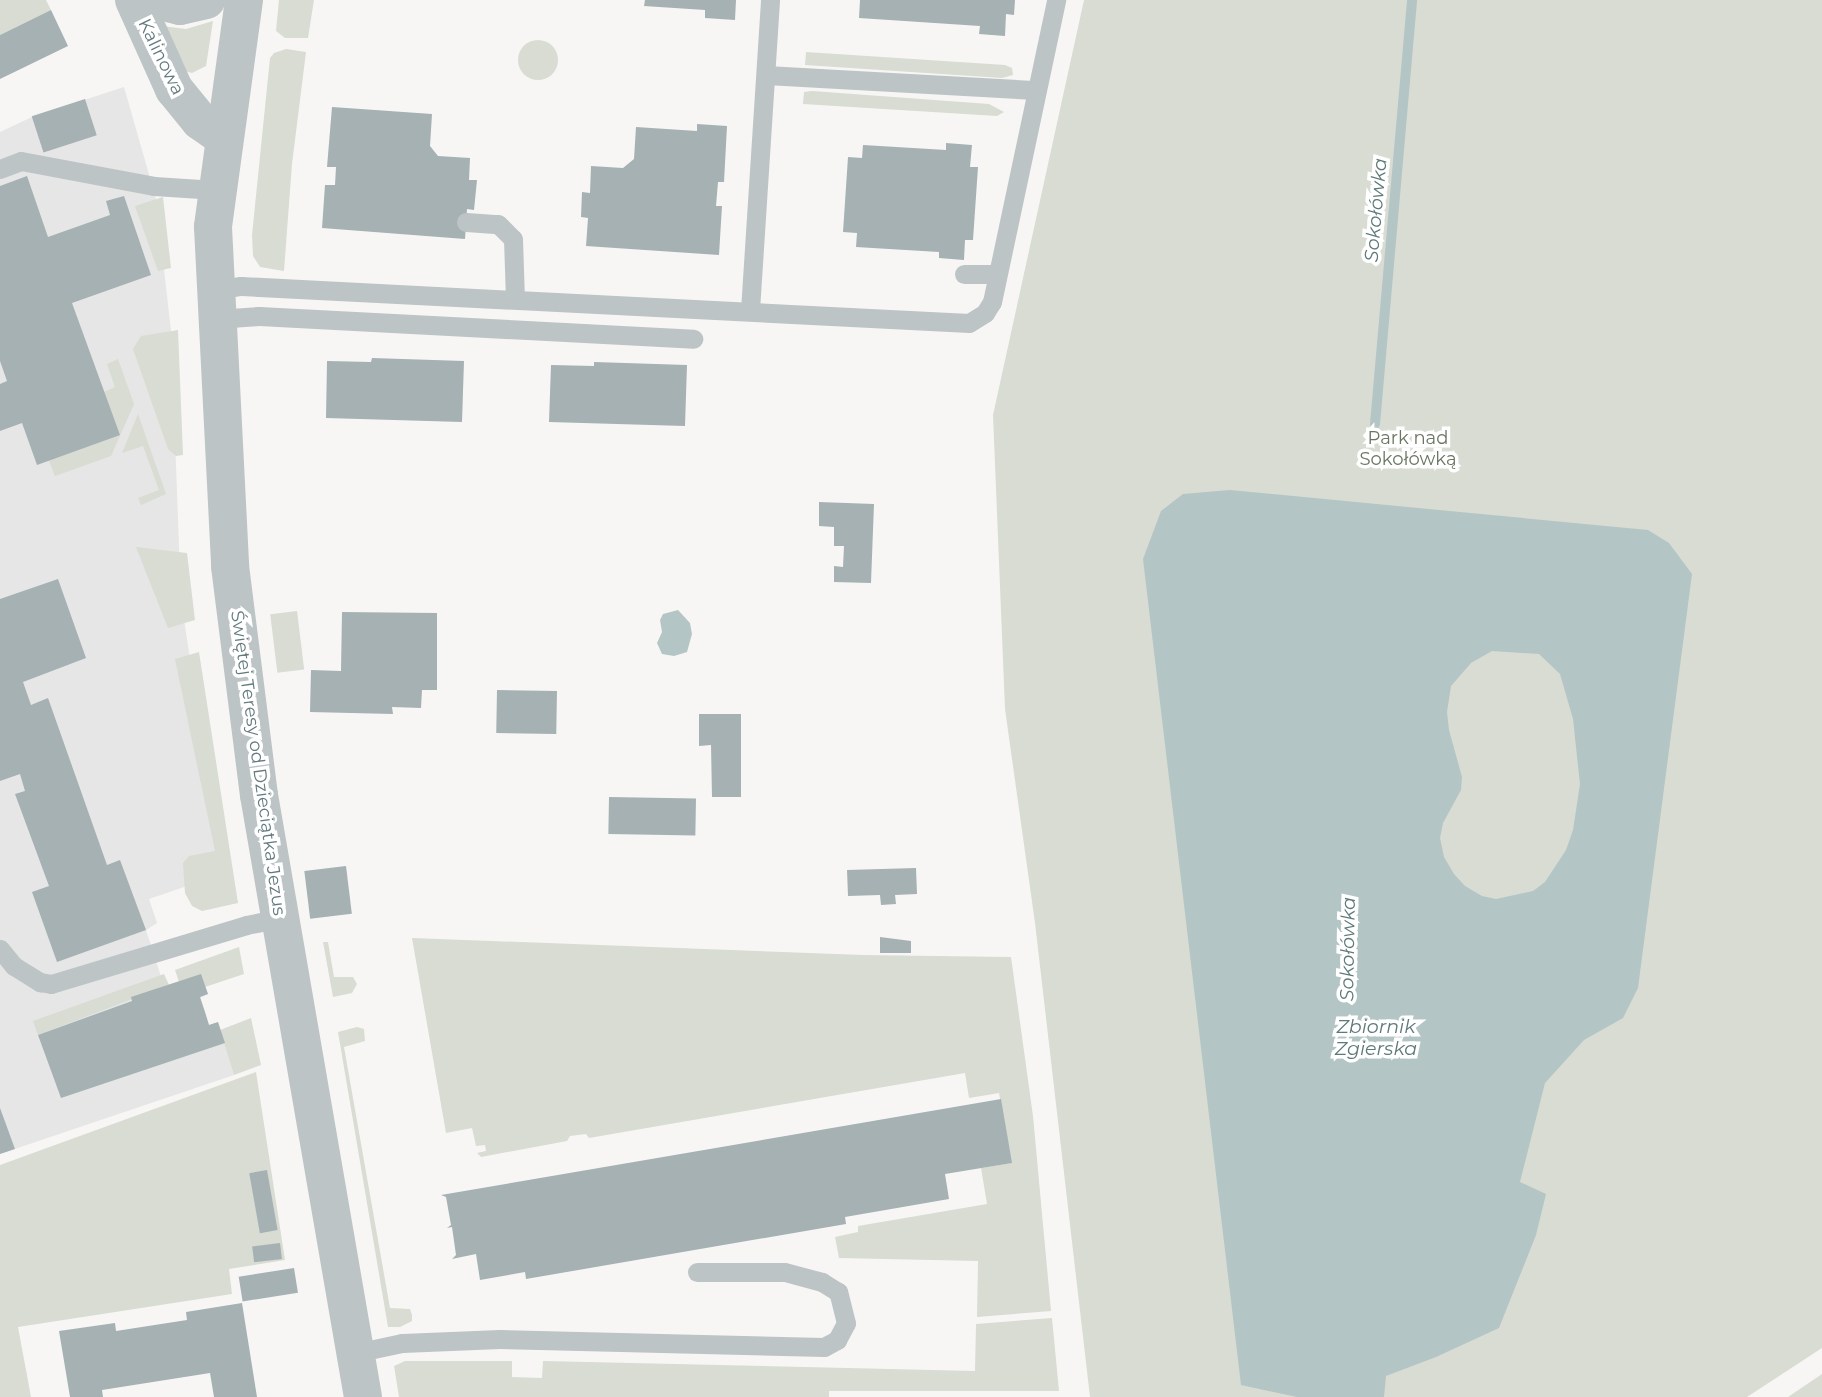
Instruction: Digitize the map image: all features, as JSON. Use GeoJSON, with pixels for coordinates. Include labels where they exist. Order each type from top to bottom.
{"type":"FeatureCollection","features":[{"type":"Feature","properties":{"kind":"street","name":"Kalinowa"},"geometry":{"type":"LineString","coordinates":[[134,0],[174,89],[200,121],[223,138]]}},
{"type":"Feature","properties":{"kind":"street","name":"Kalinowa"},"geometry":{"type":"LineString","coordinates":[[156,0],[180,6],[206,0]]}},
{"type":"Feature","properties":{"kind":"street","name":"Świętej Teresy od Dzieciątka Jezus"},"geometry":{"type":"LineString","coordinates":[[244,0],[212,227],[226,510],[250,737],[362,1397]]}},
{"type":"Feature","properties":{"kind":"lane"},"geometry":{"type":"LineString","coordinates":[[750,310],[771,0]]}},
{"type":"Feature","properties":{"kind":"lane"},"geometry":{"type":"LineString","coordinates":[[216,304],[241,286],[969,323],[985,313],[992,302],[1056,0]]}},
{"type":"Feature","properties":{"kind":"lane"},"geometry":{"type":"LineString","coordinates":[[766,75],[1037,90]]}},
{"type":"Feature","properties":{"kind":"lane"},"geometry":{"type":"LineString","coordinates":[[0,169],[21,161],[153,186],[216,190]]}},
{"type":"Feature","properties":{"kind":"lane"},"geometry":{"type":"LineString","coordinates":[[466,222],[498,224],[513,239],[515,298]]}},
{"type":"Feature","properties":{"kind":"lane"},"geometry":{"type":"LineString","coordinates":[[964,274],[997,274]]}},
{"type":"Feature","properties":{"kind":"lane"},"geometry":{"type":"LineString","coordinates":[[216,304],[259,316],[693,339]]}},
{"type":"Feature","properties":{"kind":"lane"},"geometry":{"type":"LineString","coordinates":[[0,949],[14,967],[40,982],[51,984],[246,925],[281,918]]}},
{"type":"Feature","properties":{"kind":"lane"},"geometry":{"type":"LineString","coordinates":[[355,1353],[402,1343],[500,1339],[824,1347],[837,1340],[846,1323],[838,1292],[822,1282],[784,1272],[697,1272]]}},
{"type":"Feature","properties":{"kind":"shaded area"},"geometry":{"type":"Polygon","coordinates":[[[124,87],[156,199],[171,331],[181,599],[222,874],[149,899],[157,923],[146,930],[164,986],[201,974],[208,994],[200,998],[209,1025],[218,1022],[234,1075],[0,1154],[0,132],[32,117],[124,87]]]}},
{"type":"Feature","properties":{"kind":"green space"},"geometry":{"type":"Polygon","coordinates":[[[0,0],[46,0],[51,10],[0,35],[0,0]]]}},
{"type":"Feature","properties":{"kind":"green space"},"geometry":{"type":"Polygon","coordinates":[[[279,0],[314,0],[308,38],[285,38],[276,31],[279,0]]]}},
{"type":"Feature","properties":{"kind":"green space","name":"Park nad Sokołówką"},"geometry":{"type":"Polygon","coordinates":[[[1084,0],[1822,0],[1822,1348],[1747,1397],[1090,1397],[1035,923],[1005,709],[993,415],[1084,0]]]}},
{"type":"Feature","properties":{"kind":"green space"},"geometry":{"type":"Polygon","coordinates":[[[213,21],[206,66],[192,73],[181,70],[162,26],[186,29],[213,21]]]}},
{"type":"Feature","properties":{"kind":"green space"},"geometry":{"type":"Polygon","coordinates":[[[538,40],[552,46],[558,60],[552,74],[538,80],[524,74],[518,60],[524,46],[538,40]]]}},
{"type":"Feature","properties":{"kind":"green space"},"geometry":{"type":"Polygon","coordinates":[[[286,49],[306,52],[292,164],[284,271],[260,267],[253,256],[252,235],[270,58],[274,53],[286,49]]]}},
{"type":"Feature","properties":{"kind":"green space"},"geometry":{"type":"Polygon","coordinates":[[[806,52],[1005,65],[1012,68],[1013,75],[1002,78],[805,65],[806,52]]]}},
{"type":"Feature","properties":{"kind":"green space"},"geometry":{"type":"Polygon","coordinates":[[[804,92],[989,104],[1004,112],[997,116],[803,104],[804,92]]]}},
{"type":"Feature","properties":{"kind":"green space"},"geometry":{"type":"Polygon","coordinates":[[[163,197],[171,268],[158,271],[135,206],[163,197]]]}},
{"type":"Feature","properties":{"kind":"green space"},"geometry":{"type":"Polygon","coordinates":[[[178,330],[183,455],[176,456],[168,449],[133,349],[141,336],[178,330]]]}},
{"type":"Feature","properties":{"kind":"green space"},"geometry":{"type":"Polygon","coordinates":[[[118,359],[134,404],[111,456],[55,476],[49,461],[104,392],[115,387],[107,364],[118,359]]]}},
{"type":"Feature","properties":{"kind":"green space"},"geometry":{"type":"Polygon","coordinates":[[[138,414],[166,494],[141,505],[138,498],[159,490],[143,446],[122,453],[138,414]]]}},
{"type":"Feature","properties":{"kind":"green space"},"geometry":{"type":"Polygon","coordinates":[[[136,547],[187,553],[195,620],[168,628],[136,547]]]}},
{"type":"Feature","properties":{"kind":"green space"},"geometry":{"type":"Polygon","coordinates":[[[297,611],[304,670],[277,673],[270,614],[297,611]]]}},
{"type":"Feature","properties":{"kind":"green space"},"geometry":{"type":"Polygon","coordinates":[[[199,652],[238,903],[202,911],[192,906],[185,893],[183,863],[189,856],[215,851],[175,659],[199,652]]]}},
{"type":"Feature","properties":{"kind":"green space"},"geometry":{"type":"Polygon","coordinates":[[[412,938],[863,955],[1011,957],[1033,1116],[1051,1311],[977,1317],[978,1261],[839,1258],[835,1237],[858,1232],[858,1226],[987,1204],[981,1168],[1011,1163],[999,1093],[969,1098],[965,1073],[589,1138],[586,1134],[570,1136],[567,1141],[481,1157],[477,1153],[486,1151],[485,1145],[476,1146],[472,1128],[446,1133],[412,938]]]}},
{"type":"Feature","properties":{"kind":"green space"},"geometry":{"type":"Polygon","coordinates":[[[323,942],[328,942],[334,977],[353,977],[357,984],[352,993],[333,997],[323,942]]]}},
{"type":"Feature","properties":{"kind":"green space"},"geometry":{"type":"Polygon","coordinates":[[[239,947],[244,974],[205,987],[179,982],[175,970],[239,947]]]}},
{"type":"Feature","properties":{"kind":"green space"},"geometry":{"type":"Polygon","coordinates":[[[164,974],[169,985],[38,1035],[33,1021],[164,974]]]}},
{"type":"Feature","properties":{"kind":"green space"},"geometry":{"type":"Polygon","coordinates":[[[251,1018],[261,1065],[234,1075],[220,1030],[251,1018]]]}},
{"type":"Feature","properties":{"kind":"green space"},"geometry":{"type":"Polygon","coordinates":[[[357,1027],[364,1029],[365,1041],[344,1047],[390,1308],[410,1309],[412,1315],[412,1321],[400,1327],[388,1327],[338,1032],[357,1027]]]}},
{"type":"Feature","properties":{"kind":"green space"},"geometry":{"type":"Polygon","coordinates":[[[256,1072],[285,1260],[229,1269],[232,1294],[18,1327],[31,1397],[0,1397],[0,1165],[256,1072]]]}},
{"type":"Feature","properties":{"kind":"green space"},"geometry":{"type":"Polygon","coordinates":[[[1052,1318],[1059,1391],[829,1391],[829,1397],[399,1397],[394,1366],[405,1361],[512,1361],[512,1377],[542,1378],[543,1361],[975,1371],[976,1324],[1052,1318]]]}},
{"type":"Feature","properties":{"kind":"green space"},"geometry":{"type":"Polygon","coordinates":[[[1822,1374],[1822,1397],[1788,1397],[1822,1374]]]}},
{"type":"Feature","properties":{"kind":"water","name":"Zbiornik Zgierska"},"geometry":{"type":"Polygon","coordinates":[[[1230,490],[1648,530],[1669,543],[1692,574],[1638,988],[1623,1018],[1584,1040],[1545,1083],[1520,1182],[1546,1194],[1536,1235],[1499,1328],[1386,1376],[1384,1397],[1297,1397],[1241,1385],[1143,559],[1161,511],[1183,494],[1230,490]],[[1492,651],[1471,663],[1451,686],[1447,712],[1449,730],[1462,777],[1461,790],[1443,823],[1440,838],[1444,857],[1465,886],[1482,896],[1496,899],[1533,891],[1545,882],[1566,850],[1573,830],[1580,784],[1573,719],[1560,674],[1539,654],[1492,651]]]}},
{"type":"Feature","properties":{"kind":"water"},"geometry":{"type":"Polygon","coordinates":[[[678,610],[690,623],[692,634],[687,652],[674,656],[662,654],[657,643],[662,632],[660,620],[663,614],[678,610]]]}},
{"type":"Feature","properties":{"kind":"building"},"geometry":{"type":"Polygon","coordinates":[[[645,0],[736,0],[735,20],[705,18],[705,10],[644,6],[645,0]]]}},
{"type":"Feature","properties":{"kind":"building"},"geometry":{"type":"Polygon","coordinates":[[[860,0],[1015,0],[1014,15],[1006,14],[1005,36],[979,34],[980,26],[859,18],[860,0]]]}},
{"type":"Feature","properties":{"kind":"building"},"geometry":{"type":"Polygon","coordinates":[[[51,10],[68,46],[0,79],[0,35],[51,10]]]}},
{"type":"Feature","properties":{"kind":"building"},"geometry":{"type":"Polygon","coordinates":[[[85,99],[97,135],[43,152],[32,116],[85,99]]]}},
{"type":"Feature","properties":{"kind":"building"},"geometry":{"type":"Polygon","coordinates":[[[332,107],[432,114],[430,146],[438,156],[470,158],[469,180],[477,180],[474,210],[467,209],[465,239],[322,228],[325,185],[335,185],[336,167],[327,167],[332,107]]]}},
{"type":"Feature","properties":{"kind":"building"},"geometry":{"type":"Polygon","coordinates":[[[697,124],[727,126],[724,182],[718,182],[716,206],[722,206],[719,255],[586,246],[588,218],[581,217],[582,192],[590,193],[591,166],[623,168],[634,159],[636,127],[697,131],[697,124]]]}},
{"type":"Feature","properties":{"kind":"building"},"geometry":{"type":"Polygon","coordinates":[[[946,143],[972,145],[970,167],[978,167],[973,240],[965,240],[964,260],[939,258],[939,252],[856,247],[857,233],[843,232],[848,157],[862,158],[863,145],[946,150],[946,143]]]}},
{"type":"Feature","properties":{"kind":"building"},"geometry":{"type":"Polygon","coordinates":[[[27,176],[48,237],[110,215],[106,201],[124,196],[151,275],[72,303],[120,435],[37,465],[22,423],[0,431],[0,384],[7,381],[0,361],[0,186],[27,176]]]}},
{"type":"Feature","properties":{"kind":"building"},"geometry":{"type":"Polygon","coordinates":[[[372,358],[464,361],[462,422],[326,418],[327,361],[371,362],[372,358]]]}},
{"type":"Feature","properties":{"kind":"building"},"geometry":{"type":"Polygon","coordinates":[[[594,362],[687,365],[685,426],[549,422],[551,365],[594,366],[594,362]]]}},
{"type":"Feature","properties":{"kind":"building"},"geometry":{"type":"Polygon","coordinates":[[[819,502],[874,504],[871,583],[834,582],[834,566],[843,567],[844,546],[834,546],[834,527],[819,526],[819,502]]]}},
{"type":"Feature","properties":{"kind":"building"},"geometry":{"type":"Polygon","coordinates":[[[58,579],[86,658],[23,682],[31,705],[48,698],[107,865],[120,860],[146,930],[57,962],[32,892],[49,886],[15,794],[25,791],[20,774],[0,781],[0,599],[58,579]]]}},
{"type":"Feature","properties":{"kind":"building"},"geometry":{"type":"Polygon","coordinates":[[[342,612],[437,613],[437,690],[422,690],[421,708],[392,707],[393,714],[310,712],[311,670],[341,671],[342,612]]]}},
{"type":"Feature","properties":{"kind":"building"},"geometry":{"type":"Polygon","coordinates":[[[497,690],[557,691],[556,734],[496,733],[497,690]]]}},
{"type":"Feature","properties":{"kind":"building"},"geometry":{"type":"Polygon","coordinates":[[[699,714],[741,714],[741,797],[712,797],[711,745],[699,746],[699,714]]]}},
{"type":"Feature","properties":{"kind":"building"},"geometry":{"type":"Polygon","coordinates":[[[609,797],[696,799],[695,836],[608,834],[609,797]]]}},
{"type":"Feature","properties":{"kind":"building"},"geometry":{"type":"Polygon","coordinates":[[[346,866],[352,914],[310,919],[304,871],[346,866]]]}},
{"type":"Feature","properties":{"kind":"building"},"geometry":{"type":"Polygon","coordinates":[[[916,868],[917,894],[895,895],[896,904],[881,905],[880,895],[848,896],[847,870],[916,868]]]}},
{"type":"Feature","properties":{"kind":"building"},"geometry":{"type":"Polygon","coordinates":[[[880,937],[911,941],[911,953],[880,953],[880,937]]]}},
{"type":"Feature","properties":{"kind":"building"},"geometry":{"type":"Polygon","coordinates":[[[201,974],[208,994],[200,997],[209,1025],[218,1022],[225,1043],[61,1098],[38,1035],[132,1001],[131,997],[201,974]]]}},
{"type":"Feature","properties":{"kind":"building"},"geometry":{"type":"Polygon","coordinates":[[[1001,1099],[1012,1163],[945,1174],[949,1199],[845,1217],[846,1224],[526,1279],[525,1272],[480,1280],[476,1254],[452,1259],[456,1255],[452,1227],[447,1228],[451,1225],[446,1197],[441,1195],[1001,1099]]]}},
{"type":"Feature","properties":{"kind":"building"},"geometry":{"type":"Polygon","coordinates":[[[0,1108],[15,1149],[0,1154],[0,1108]]]}},
{"type":"Feature","properties":{"kind":"building"},"geometry":{"type":"Polygon","coordinates":[[[267,1170],[278,1230],[260,1233],[249,1173],[267,1170]]]}},
{"type":"Feature","properties":{"kind":"building"},"geometry":{"type":"Polygon","coordinates":[[[280,1243],[282,1259],[254,1262],[252,1246],[280,1243]]]}},
{"type":"Feature","properties":{"kind":"building"},"geometry":{"type":"Polygon","coordinates":[[[294,1268],[298,1293],[243,1301],[239,1277],[294,1268]]]}},
{"type":"Feature","properties":{"kind":"building"},"geometry":{"type":"Polygon","coordinates":[[[242,1303],[257,1397],[214,1397],[210,1373],[102,1390],[103,1397],[70,1397],[59,1331],[115,1323],[116,1331],[187,1320],[186,1312],[242,1303]]]}},
{"type":"Feature","properties":{"kind":"waterway","name":"Sokołówka"},"geometry":{"type":"LineString","coordinates":[[1375,424],[1412,0]]}}]}
